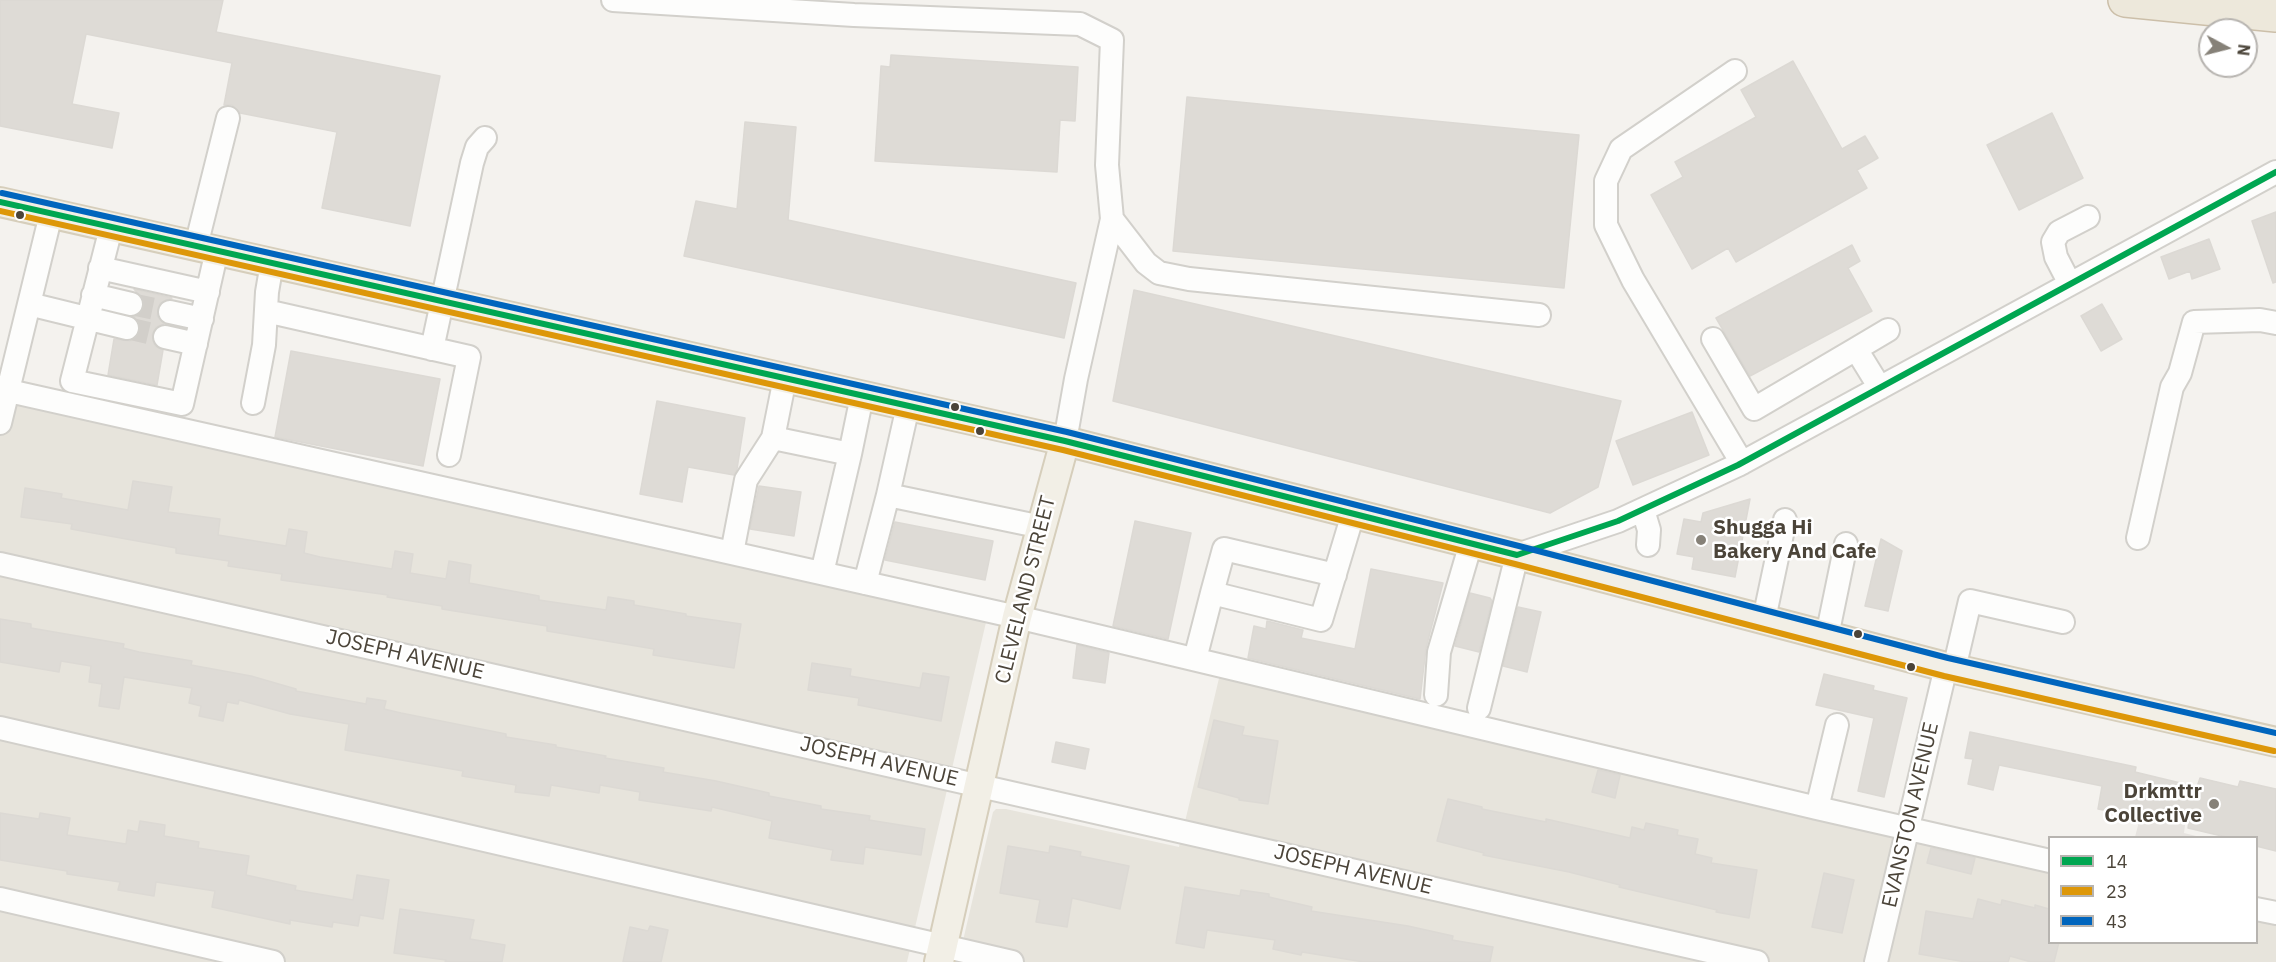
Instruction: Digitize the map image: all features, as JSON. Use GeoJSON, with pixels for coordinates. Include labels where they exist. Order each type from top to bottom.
{"type":"FeatureCollection","features":[{"type":"Feature","properties":{"kind":"highway"},"geometry":{"type":"LineString","coordinates":[[2125,0],[2276,15]]}},
{"type":"Feature","properties":{"kind":"main road"},"geometry":{"type":"LineString","coordinates":[[0,202],[1065,441],[1471,543],[1950,668],[2276,741]]}},
{"type":"Feature","properties":{"kind":"main road","name":"CLEVELAND STREET"},"geometry":{"type":"LineString","coordinates":[[941,954],[1017,617],[1065,441]]}},
{"type":"Feature","properties":{"kind":"street"},"geometry":{"type":"LineString","coordinates":[[613,0],[854,15],[1080,24],[1112,40],[1107,165],[1112,219],[1146,263],[1159,273],[1189,279],[1539,315]]}},
{"type":"Feature","properties":{"kind":"street"},"geometry":{"type":"LineString","coordinates":[[1735,71],[1621,149],[1606,181],[1606,225],[1633,280],[1742,463]]}},
{"type":"Feature","properties":{"kind":"street"},"geometry":{"type":"LineString","coordinates":[[111,228],[72,381],[182,404],[207,292],[207,248],[228,118]]}},
{"type":"Feature","properties":{"kind":"street"},"geometry":{"type":"LineString","coordinates":[[432,349],[472,163],[477,147],[485,138]]}},
{"type":"Feature","properties":{"kind":"street"},"geometry":{"type":"LineString","coordinates":[[1479,708],[1517,555],[1618,521],[1742,463],[2276,172]]}},
{"type":"Feature","properties":{"kind":"street"},"geometry":{"type":"LineString","coordinates":[[0,423],[4,390],[29,304],[51,214]]}},
{"type":"Feature","properties":{"kind":"street"},"geometry":{"type":"LineString","coordinates":[[2070,284],[2056,257],[2053,242],[2059,232],[2088,217]]}},
{"type":"Feature","properties":{"kind":"street","name":"CLEVELAND STREET"},"geometry":{"type":"LineString","coordinates":[[1065,441],[1076,379],[1112,219]]}},
{"type":"Feature","properties":{"kind":"street"},"geometry":{"type":"LineString","coordinates":[[253,403],[264,345],[272,263]]}},
{"type":"Feature","properties":{"kind":"street"},"geometry":{"type":"LineString","coordinates":[[100,268],[207,292]]}},
{"type":"Feature","properties":{"kind":"street"},"geometry":{"type":"LineString","coordinates":[[93,295],[131,304]]}},
{"type":"Feature","properties":{"kind":"street"},"geometry":{"type":"LineString","coordinates":[[29,304],[127,328]]}},
{"type":"Feature","properties":{"kind":"street"},"geometry":{"type":"LineString","coordinates":[[266,311],[469,357],[449,455]]}},
{"type":"Feature","properties":{"kind":"street"},"geometry":{"type":"LineString","coordinates":[[170,312],[202,319]]}},
{"type":"Feature","properties":{"kind":"street"},"geometry":{"type":"LineString","coordinates":[[2138,538],[2172,387],[2180,374],[2194,322],[2260,320],[2276,322]]}},
{"type":"Feature","properties":{"kind":"street"},"geometry":{"type":"LineString","coordinates":[[1713,339],[1754,409],[1888,330]]}},
{"type":"Feature","properties":{"kind":"street"},"geometry":{"type":"LineString","coordinates":[[165,337],[196,344]]}},
{"type":"Feature","properties":{"kind":"street"},"geometry":{"type":"LineString","coordinates":[[1857,349],[1880,388]]}},
{"type":"Feature","properties":{"kind":"street"},"geometry":{"type":"LineString","coordinates":[[732,553],[746,480],[773,438],[785,378]]}},
{"type":"Feature","properties":{"kind":"street"},"geometry":{"type":"LineString","coordinates":[[4,390],[1017,617],[2048,861]]}},
{"type":"Feature","properties":{"kind":"street"},"geometry":{"type":"LineString","coordinates":[[822,573],[862,396]]}},
{"type":"Feature","properties":{"kind":"street"},"geometry":{"type":"LineString","coordinates":[[865,583],[908,406]]}},
{"type":"Feature","properties":{"kind":"street"},"geometry":{"type":"LineString","coordinates":[[773,438],[850,454]]}},
{"type":"Feature","properties":{"kind":"street"},"geometry":{"type":"LineString","coordinates":[[888,495],[1042,527]]}},
{"type":"Feature","properties":{"kind":"street"},"geometry":{"type":"LineString","coordinates":[[1642,510],[1649,530],[1648,545]]}},
{"type":"Feature","properties":{"kind":"street"},"geometry":{"type":"LineString","coordinates":[[1212,593],[1321,620],[1353,514]]}},
{"type":"Feature","properties":{"kind":"street"},"geometry":{"type":"LineString","coordinates":[[1764,619],[1785,520]]}},
{"type":"Feature","properties":{"kind":"street"},"geometry":{"type":"LineString","coordinates":[[1437,695],[1439,652],[1471,543]]}},
{"type":"Feature","properties":{"kind":"street"},"geometry":{"type":"LineString","coordinates":[[1827,636],[1846,544]]}},
{"type":"Feature","properties":{"kind":"street"},"geometry":{"type":"LineString","coordinates":[[1195,659],[1224,549],[1335,575]]}},
{"type":"Feature","properties":{"kind":"street","name":"JOSEPH AVENUE"},"geometry":{"type":"LineString","coordinates":[[0,564],[1757,962]]}},
{"type":"Feature","properties":{"kind":"street","name":"EVANSTON AVENUE"},"geometry":{"type":"LineString","coordinates":[[1876,962],[1907,829],[1970,601],[2063,622]]}},
{"type":"Feature","properties":{"kind":"street"},"geometry":{"type":"LineString","coordinates":[[1817,808],[1837,726]]}},
{"type":"Feature","properties":{"kind":"street"},"geometry":{"type":"LineString","coordinates":[[0,728],[941,954],[1012,962]]}},
{"type":"Feature","properties":{"kind":"street"},"geometry":{"type":"LineString","coordinates":[[0,899],[273,962]]}},
{"type":"Feature","properties":{"kind":"street"},"geometry":{"type":"LineString","coordinates":[[2258,909],[2276,913]]}},
{"type":"Feature","properties":{"kind":"shaded area"},"geometry":{"type":"Polygon","coordinates":[[[0,397],[987,618],[907,962],[0,962],[0,397]]]}},
{"type":"Feature","properties":{"kind":"shaded area"},"geometry":{"type":"Polygon","coordinates":[[[1220,674],[2048,868],[2048,944],[2258,944],[2258,917],[2276,921],[2276,962],[958,962],[993,812],[996,809],[1006,809],[1179,847],[1220,674]]]}},
{"type":"Feature","properties":{"kind":"shaded area"},"geometry":{"type":"Polygon","coordinates":[[[2141,814],[2185,825],[2184,833],[2196,836],[2135,836],[2141,814]]]}},
{"type":"Feature","properties":{"kind":"building"},"geometry":{"type":"Polygon","coordinates":[[[0,0],[223,0],[216,32],[440,76],[410,226],[322,208],[337,132],[240,113],[232,105],[224,105],[232,63],[86,34],[72,104],[119,113],[112,148],[0,126],[0,0]]]}},
{"type":"Feature","properties":{"kind":"building"},"geometry":{"type":"Polygon","coordinates":[[[891,55],[1078,67],[1075,121],[1060,120],[1057,172],[875,161],[881,66],[890,67],[891,55]]]}},
{"type":"Feature","properties":{"kind":"building"},"geometry":{"type":"Polygon","coordinates":[[[1793,61],[1842,149],[1865,136],[1878,158],[1857,170],[1867,188],[1736,262],[1728,248],[1692,269],[1651,195],[1683,177],[1675,162],[1756,117],[1741,90],[1793,61]]]}},
{"type":"Feature","properties":{"kind":"building"},"geometry":{"type":"Polygon","coordinates":[[[1187,97],[1579,135],[1564,288],[1173,251],[1187,97]]]}},
{"type":"Feature","properties":{"kind":"building"},"geometry":{"type":"Polygon","coordinates":[[[2052,113],[2083,178],[2019,210],[1987,145],[2052,113]]]}},
{"type":"Feature","properties":{"kind":"building"},"geometry":{"type":"Polygon","coordinates":[[[745,122],[796,127],[788,220],[1076,283],[1064,338],[684,256],[696,201],[737,209],[745,122]]]}},
{"type":"Feature","properties":{"kind":"building"},"geometry":{"type":"Polygon","coordinates":[[[2276,212],[2276,282],[2273,283],[2252,221],[2276,212]]]}},
{"type":"Feature","properties":{"kind":"building"},"geometry":{"type":"Polygon","coordinates":[[[2209,239],[2220,269],[2192,279],[2190,271],[2169,279],[2161,257],[2209,239]]]}},
{"type":"Feature","properties":{"kind":"building"},"geometry":{"type":"Polygon","coordinates":[[[1852,245],[1860,261],[1848,268],[1872,311],[1750,376],[1716,318],[1852,245]]]}},
{"type":"Feature","properties":{"kind":"building"},"geometry":{"type":"Polygon","coordinates":[[[134,289],[172,298],[160,303],[157,316],[164,324],[156,327],[152,335],[155,346],[163,350],[157,385],[108,375],[114,339],[130,341],[140,332],[140,324],[134,317],[141,313],[144,301],[134,289]]]}},
{"type":"Feature","properties":{"kind":"building"},"geometry":{"type":"Polygon","coordinates":[[[1134,290],[1621,401],[1598,487],[1550,513],[1113,401],[1134,290]]]}},
{"type":"Feature","properties":{"kind":"building"},"geometry":{"type":"Polygon","coordinates":[[[2102,304],[2122,339],[2101,351],[2081,316],[2102,304]]]}},
{"type":"Feature","properties":{"kind":"building"},"geometry":{"type":"Polygon","coordinates":[[[291,351],[440,379],[423,466],[275,437],[291,351]]]}},
{"type":"Feature","properties":{"kind":"building"},"geometry":{"type":"Polygon","coordinates":[[[657,401],[745,418],[737,469],[734,475],[688,467],[682,502],[640,494],[657,401]]]}},
{"type":"Feature","properties":{"kind":"building"},"geometry":{"type":"Polygon","coordinates":[[[1692,412],[1709,455],[1633,485],[1616,441],[1692,412]]]}},
{"type":"Feature","properties":{"kind":"building"},"geometry":{"type":"Polygon","coordinates":[[[133,481],[172,487],[168,512],[220,519],[218,535],[286,546],[289,529],[307,532],[304,553],[320,557],[392,569],[395,551],[413,554],[410,573],[446,579],[449,561],[471,565],[469,583],[539,596],[539,600],[606,610],[608,597],[634,601],[634,605],[686,614],[686,616],[741,624],[734,668],[653,655],[654,649],[547,631],[547,626],[442,609],[442,606],[387,597],[388,595],[281,580],[282,574],[228,566],[229,561],[176,553],[176,548],[71,529],[72,524],[21,517],[25,488],[62,494],[61,498],[128,510],[133,481]]]}},
{"type":"Feature","properties":{"kind":"building"},"geometry":{"type":"Polygon","coordinates":[[[759,486],[801,492],[794,536],[750,529],[759,486]]]}},
{"type":"Feature","properties":{"kind":"building"},"geometry":{"type":"Polygon","coordinates":[[[1750,499],[1735,577],[1692,569],[1694,557],[1677,554],[1684,519],[1701,522],[1703,513],[1750,499]]]}},
{"type":"Feature","properties":{"kind":"building"},"geometry":{"type":"Polygon","coordinates":[[[1135,521],[1191,533],[1168,639],[1113,626],[1135,521]]]}},
{"type":"Feature","properties":{"kind":"building"},"geometry":{"type":"Polygon","coordinates":[[[895,522],[993,541],[985,580],[885,560],[895,522]]]}},
{"type":"Feature","properties":{"kind":"building"},"geometry":{"type":"Polygon","coordinates":[[[1881,539],[1902,551],[1888,611],[1865,606],[1881,539]]]}},
{"type":"Feature","properties":{"kind":"building"},"geometry":{"type":"Polygon","coordinates":[[[1371,569],[1443,583],[1426,648],[1420,699],[1248,658],[1254,626],[1266,629],[1267,621],[1303,630],[1301,638],[1355,649],[1371,569]]]}},
{"type":"Feature","properties":{"kind":"building"},"geometry":{"type":"Polygon","coordinates":[[[1470,593],[1490,598],[1492,601],[1479,652],[1455,646],[1470,593]]]}},
{"type":"Feature","properties":{"kind":"building"},"geometry":{"type":"Polygon","coordinates":[[[1518,607],[1541,612],[1527,672],[1503,666],[1518,607]]]}},
{"type":"Feature","properties":{"kind":"building"},"geometry":{"type":"Polygon","coordinates":[[[0,619],[31,624],[31,628],[124,644],[123,648],[192,661],[191,665],[251,676],[296,689],[296,691],[366,704],[367,698],[386,701],[384,709],[506,734],[506,737],[606,756],[605,758],[664,768],[663,772],[769,793],[769,796],[821,806],[821,809],[870,816],[869,820],[925,829],[921,855],[865,847],[863,864],[831,860],[833,850],[769,838],[772,821],[712,807],[711,811],[639,800],[640,792],[600,785],[599,793],[551,785],[549,796],[515,792],[516,785],[462,776],[463,771],[345,750],[349,724],[290,714],[239,700],[238,704],[227,702],[223,721],[199,716],[201,706],[189,703],[192,688],[124,677],[119,709],[99,706],[102,684],[89,682],[91,666],[61,661],[59,672],[0,662],[0,619]]]}},
{"type":"Feature","properties":{"kind":"building"},"geometry":{"type":"Polygon","coordinates":[[[1077,645],[1109,653],[1105,683],[1073,678],[1077,645]]]}},
{"type":"Feature","properties":{"kind":"building"},"geometry":{"type":"Polygon","coordinates":[[[812,663],[851,669],[850,676],[920,688],[923,673],[949,677],[941,721],[858,705],[859,698],[808,690],[812,663]]]}},
{"type":"Feature","properties":{"kind":"building"},"geometry":{"type":"Polygon","coordinates":[[[1824,674],[1874,686],[1873,690],[1907,698],[1884,797],[1858,791],[1874,718],[1816,705],[1824,674]]]}},
{"type":"Feature","properties":{"kind":"building"},"geometry":{"type":"Polygon","coordinates":[[[1214,720],[1244,727],[1242,735],[1278,741],[1268,804],[1239,800],[1239,798],[1198,787],[1214,720]]]}},
{"type":"Feature","properties":{"kind":"building"},"geometry":{"type":"Polygon","coordinates":[[[1970,732],[2136,767],[2135,772],[2197,787],[2200,778],[2238,787],[2240,781],[2276,789],[2276,851],[2258,846],[2258,836],[2222,836],[2188,828],[2189,821],[2130,807],[2128,815],[2098,809],[2102,786],[1999,765],[1993,790],[1968,784],[1973,759],[1965,758],[1970,732]]]}},
{"type":"Feature","properties":{"kind":"building"},"geometry":{"type":"Polygon","coordinates":[[[1056,742],[1089,749],[1085,769],[1052,762],[1056,742]]]}},
{"type":"Feature","properties":{"kind":"building"},"geometry":{"type":"Polygon","coordinates":[[[1598,770],[1620,775],[1615,798],[1592,792],[1598,770]]]}},
{"type":"Feature","properties":{"kind":"building"},"geometry":{"type":"Polygon","coordinates":[[[1448,799],[1482,807],[1482,809],[1546,822],[1546,819],[1630,838],[1632,827],[1644,830],[1646,823],[1678,830],[1677,835],[1698,839],[1695,854],[1712,858],[1711,863],[1757,870],[1749,918],[1716,912],[1717,910],[1619,887],[1620,885],[1569,872],[1483,855],[1484,853],[1437,841],[1448,799]]]}},
{"type":"Feature","properties":{"kind":"building"},"geometry":{"type":"Polygon","coordinates":[[[0,813],[39,819],[40,813],[70,818],[67,835],[126,844],[128,830],[138,832],[140,821],[165,825],[164,836],[199,842],[198,848],[249,856],[246,875],[296,886],[295,890],[353,900],[357,875],[389,880],[383,919],[360,915],[358,926],[333,922],[332,927],[290,920],[290,924],[212,907],[215,891],[156,882],[154,896],[118,890],[120,882],[0,860],[0,813]]]}},
{"type":"Feature","properties":{"kind":"building"},"geometry":{"type":"Polygon","coordinates":[[[1008,846],[1049,853],[1050,846],[1081,852],[1080,856],[1129,866],[1120,909],[1072,898],[1067,927],[1036,922],[1040,900],[1000,893],[1008,846]]]}},
{"type":"Feature","properties":{"kind":"building"},"geometry":{"type":"Polygon","coordinates":[[[1931,848],[1975,858],[1971,874],[1927,863],[1931,848]]]}},
{"type":"Feature","properties":{"kind":"building"},"geometry":{"type":"Polygon","coordinates":[[[1824,873],[1854,880],[1842,933],[1812,927],[1824,873]]]}},
{"type":"Feature","properties":{"kind":"building"},"geometry":{"type":"Polygon","coordinates":[[[1185,887],[1240,896],[1241,890],[1269,894],[1269,897],[1312,907],[1311,911],[1408,926],[1453,936],[1452,940],[1493,947],[1490,962],[1364,962],[1302,952],[1301,955],[1273,949],[1275,940],[1207,930],[1204,948],[1176,943],[1185,887]]]}},
{"type":"Feature","properties":{"kind":"building"},"geometry":{"type":"Polygon","coordinates":[[[1978,899],[2001,905],[2002,900],[2048,909],[2048,944],[2058,944],[2054,962],[2031,962],[2010,956],[2008,962],[1966,962],[1919,954],[1926,911],[1973,919],[1978,899]]]}},
{"type":"Feature","properties":{"kind":"building"},"geometry":{"type":"Polygon","coordinates":[[[400,909],[474,920],[470,939],[505,945],[502,962],[445,962],[446,960],[394,953],[400,909]]]}},
{"type":"Feature","properties":{"kind":"building"},"geometry":{"type":"Polygon","coordinates":[[[650,926],[668,930],[661,962],[623,962],[630,927],[648,931],[650,926]]]}},
{"type":"Feature","properties":{"kind":"tunnel"},"geometry":{"type":"LineString","coordinates":[[131,304],[170,312]]}},
{"type":"Feature","properties":{"kind":"tunnel"},"geometry":{"type":"LineString","coordinates":[[127,328],[165,337]]}},
{"type":"Feature","properties":{"kind":"transit line","name":"14"},"geometry":{"type":"LineString","coordinates":[[0,202],[1065,441],[1517,555],[1618,521],[1738,465],[2276,172]]}},
{"type":"Feature","properties":{"kind":"transit line","name":"43"},"geometry":{"type":"LineString","coordinates":[[2,193],[1067,432],[1519,546],[1948,658],[2276,733]]}},
{"type":"Feature","properties":{"kind":"transit line","name":"23"},"geometry":{"type":"LineString","coordinates":[[0,211],[1063,450],[1515,564],[1944,676],[2274,751]]}},
{"type":"Feature","properties":{"kind":"place","name":"Shugga Hi Bakery And Cafe"},"geometry":{"type":"Point","coordinates":[1701,540]}},
{"type":"Feature","properties":{"kind":"place","name":"Drkmttr Collective"},"geometry":{"type":"Point","coordinates":[2214,804]}}]}
